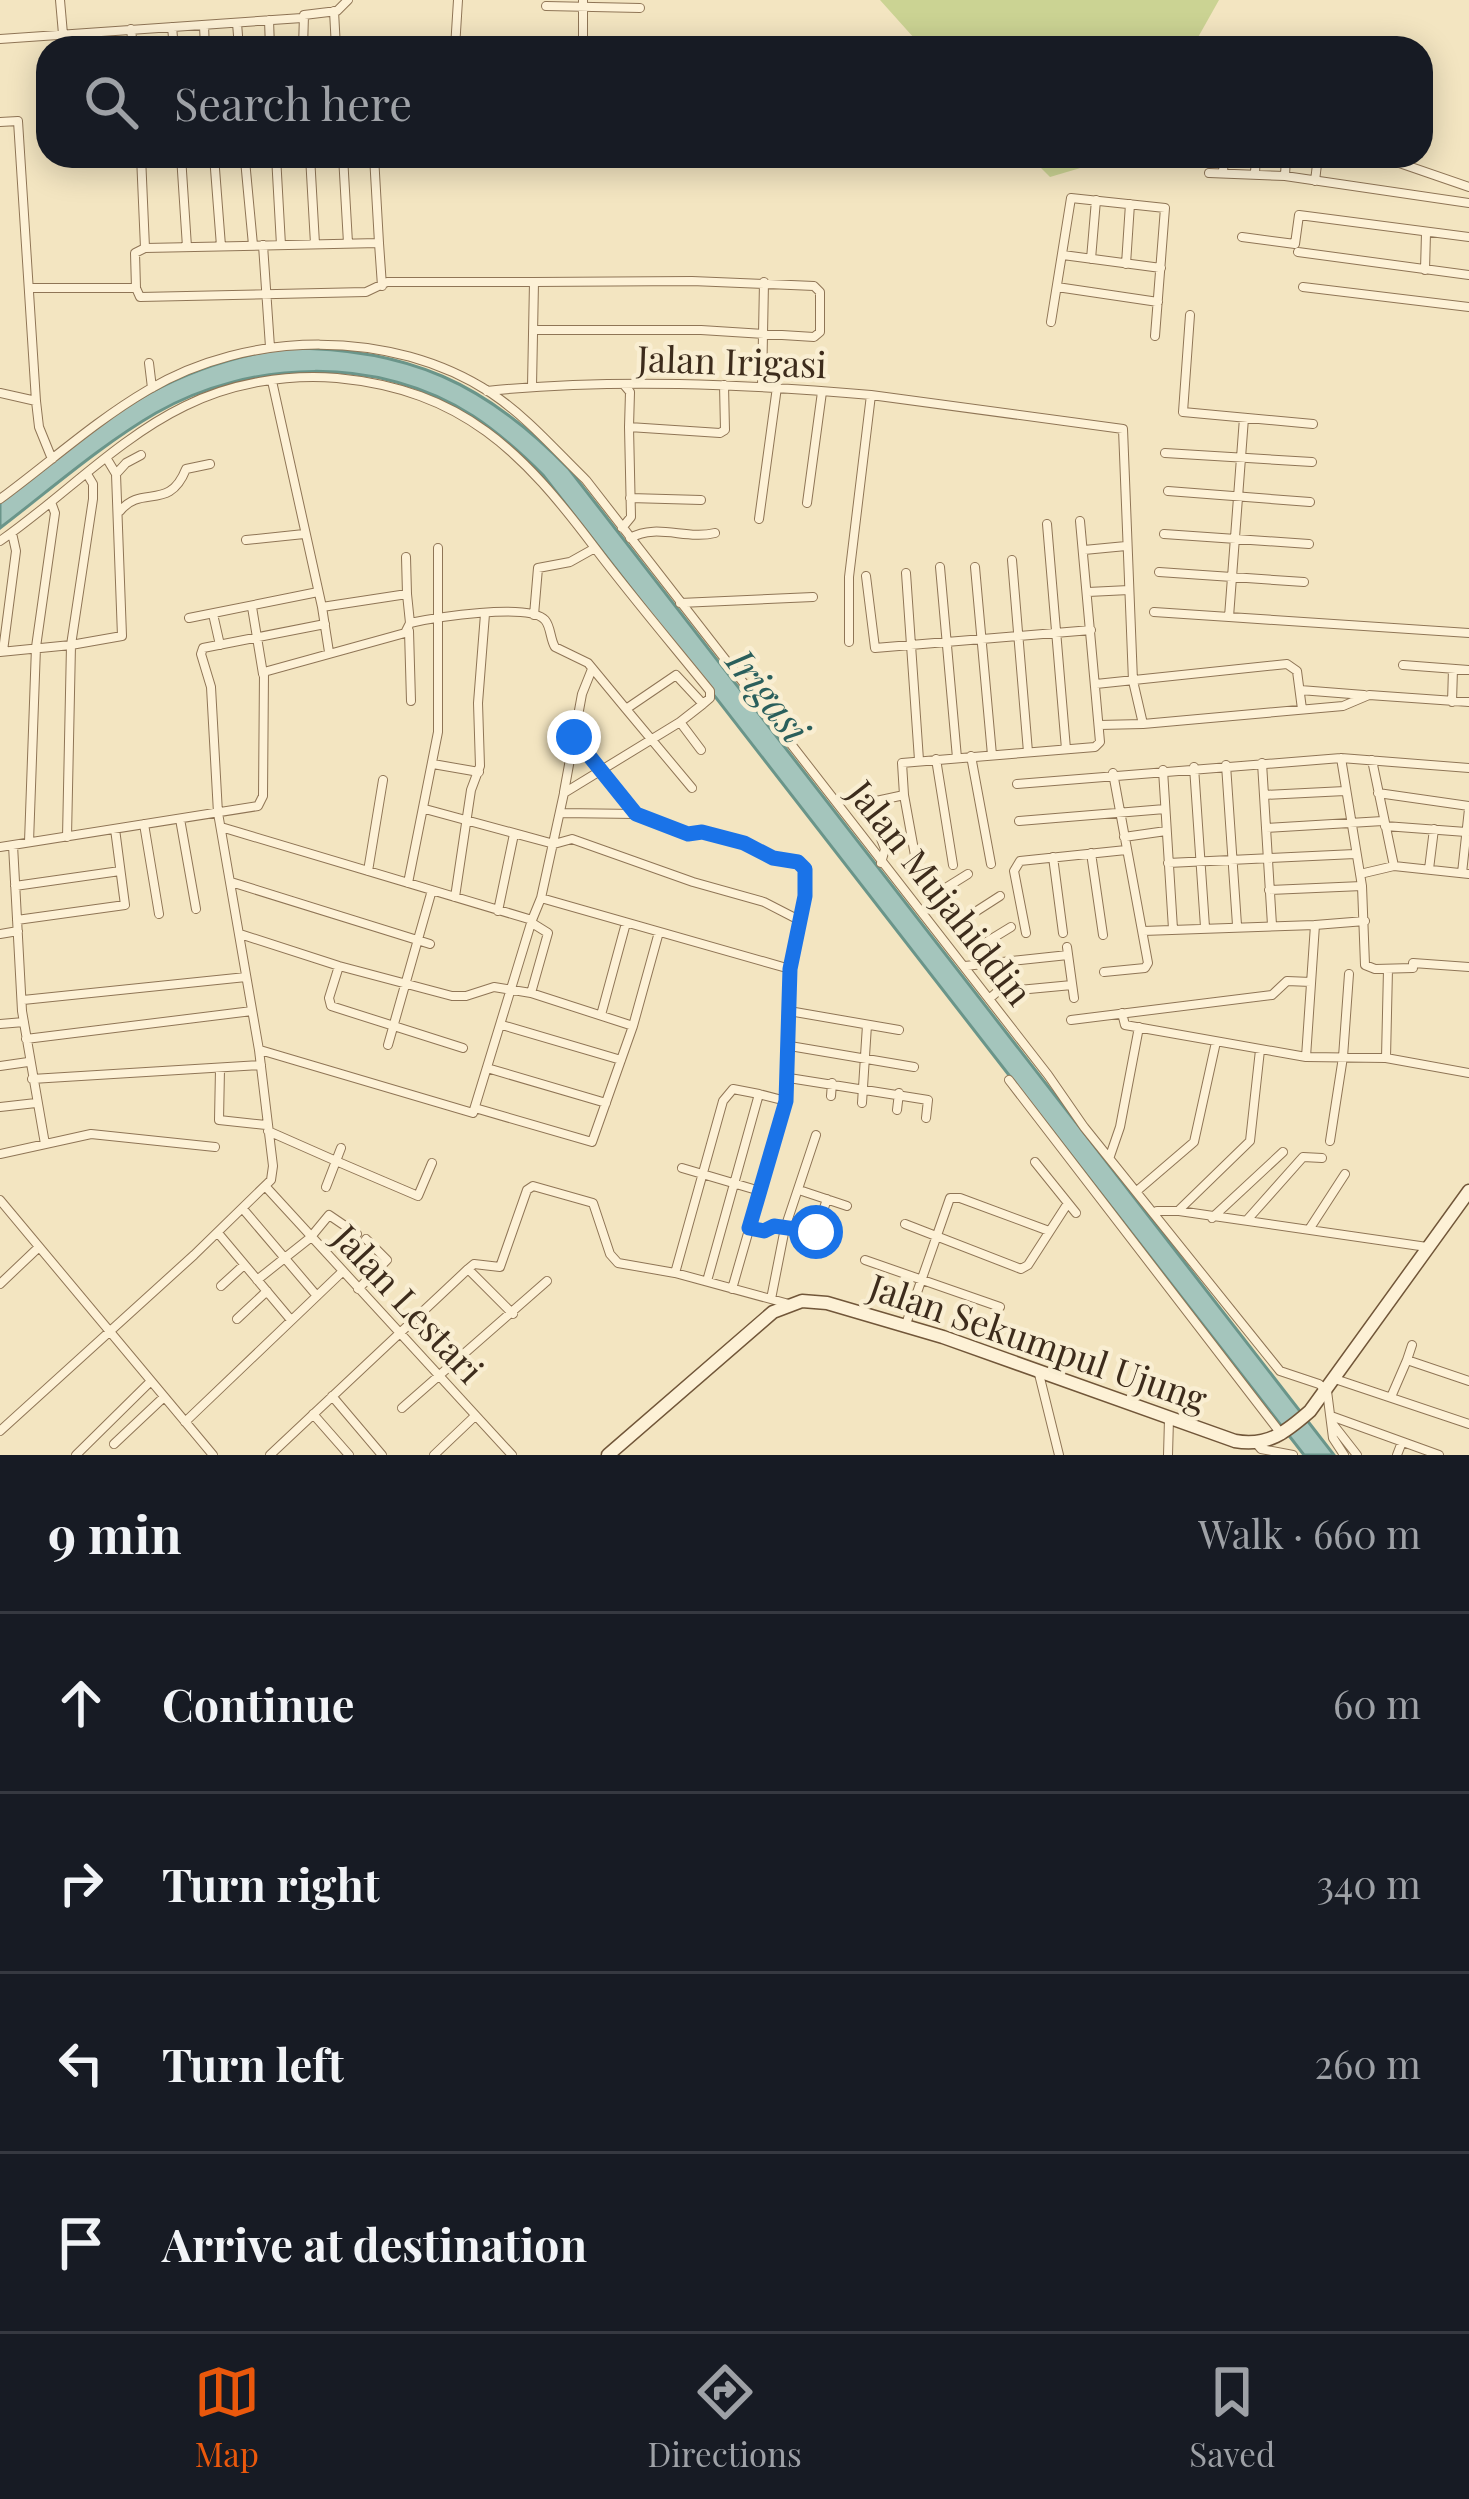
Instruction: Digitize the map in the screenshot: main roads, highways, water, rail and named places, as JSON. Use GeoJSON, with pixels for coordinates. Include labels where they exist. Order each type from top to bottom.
{"type":"FeatureCollection","features":[{"type":"Feature","properties":{"kind":"main road"},"geometry":{"type":"LineString","coordinates":[[1254,1447],[1283,1434],[1310,1412],[1469,1191]]}},
{"type":"Feature","properties":{"kind":"main road","name":"Jalan Sekumpul Ujung"},"geometry":{"type":"LineString","coordinates":[[608,1455],[773,1312],[790,1304],[827,1304],[905,1327],[1254,1447]]}},
{"type":"Feature","properties":{"kind":"water"},"geometry":{"type":"Polygon","coordinates":[[[288,348],[371,355],[442,376],[507,414],[569,469],[1334,1455],[1304,1455],[543,475],[473,416],[397,382],[356,374],[315,371],[232,382],[156,413],[0,528],[0,501],[133,403],[202,369],[288,348]]]}},
{"type":"Feature","properties":{"kind":"water label","name":"Irigasi"},"geometry":{"type":"Point","coordinates":[768,696]}}]}
